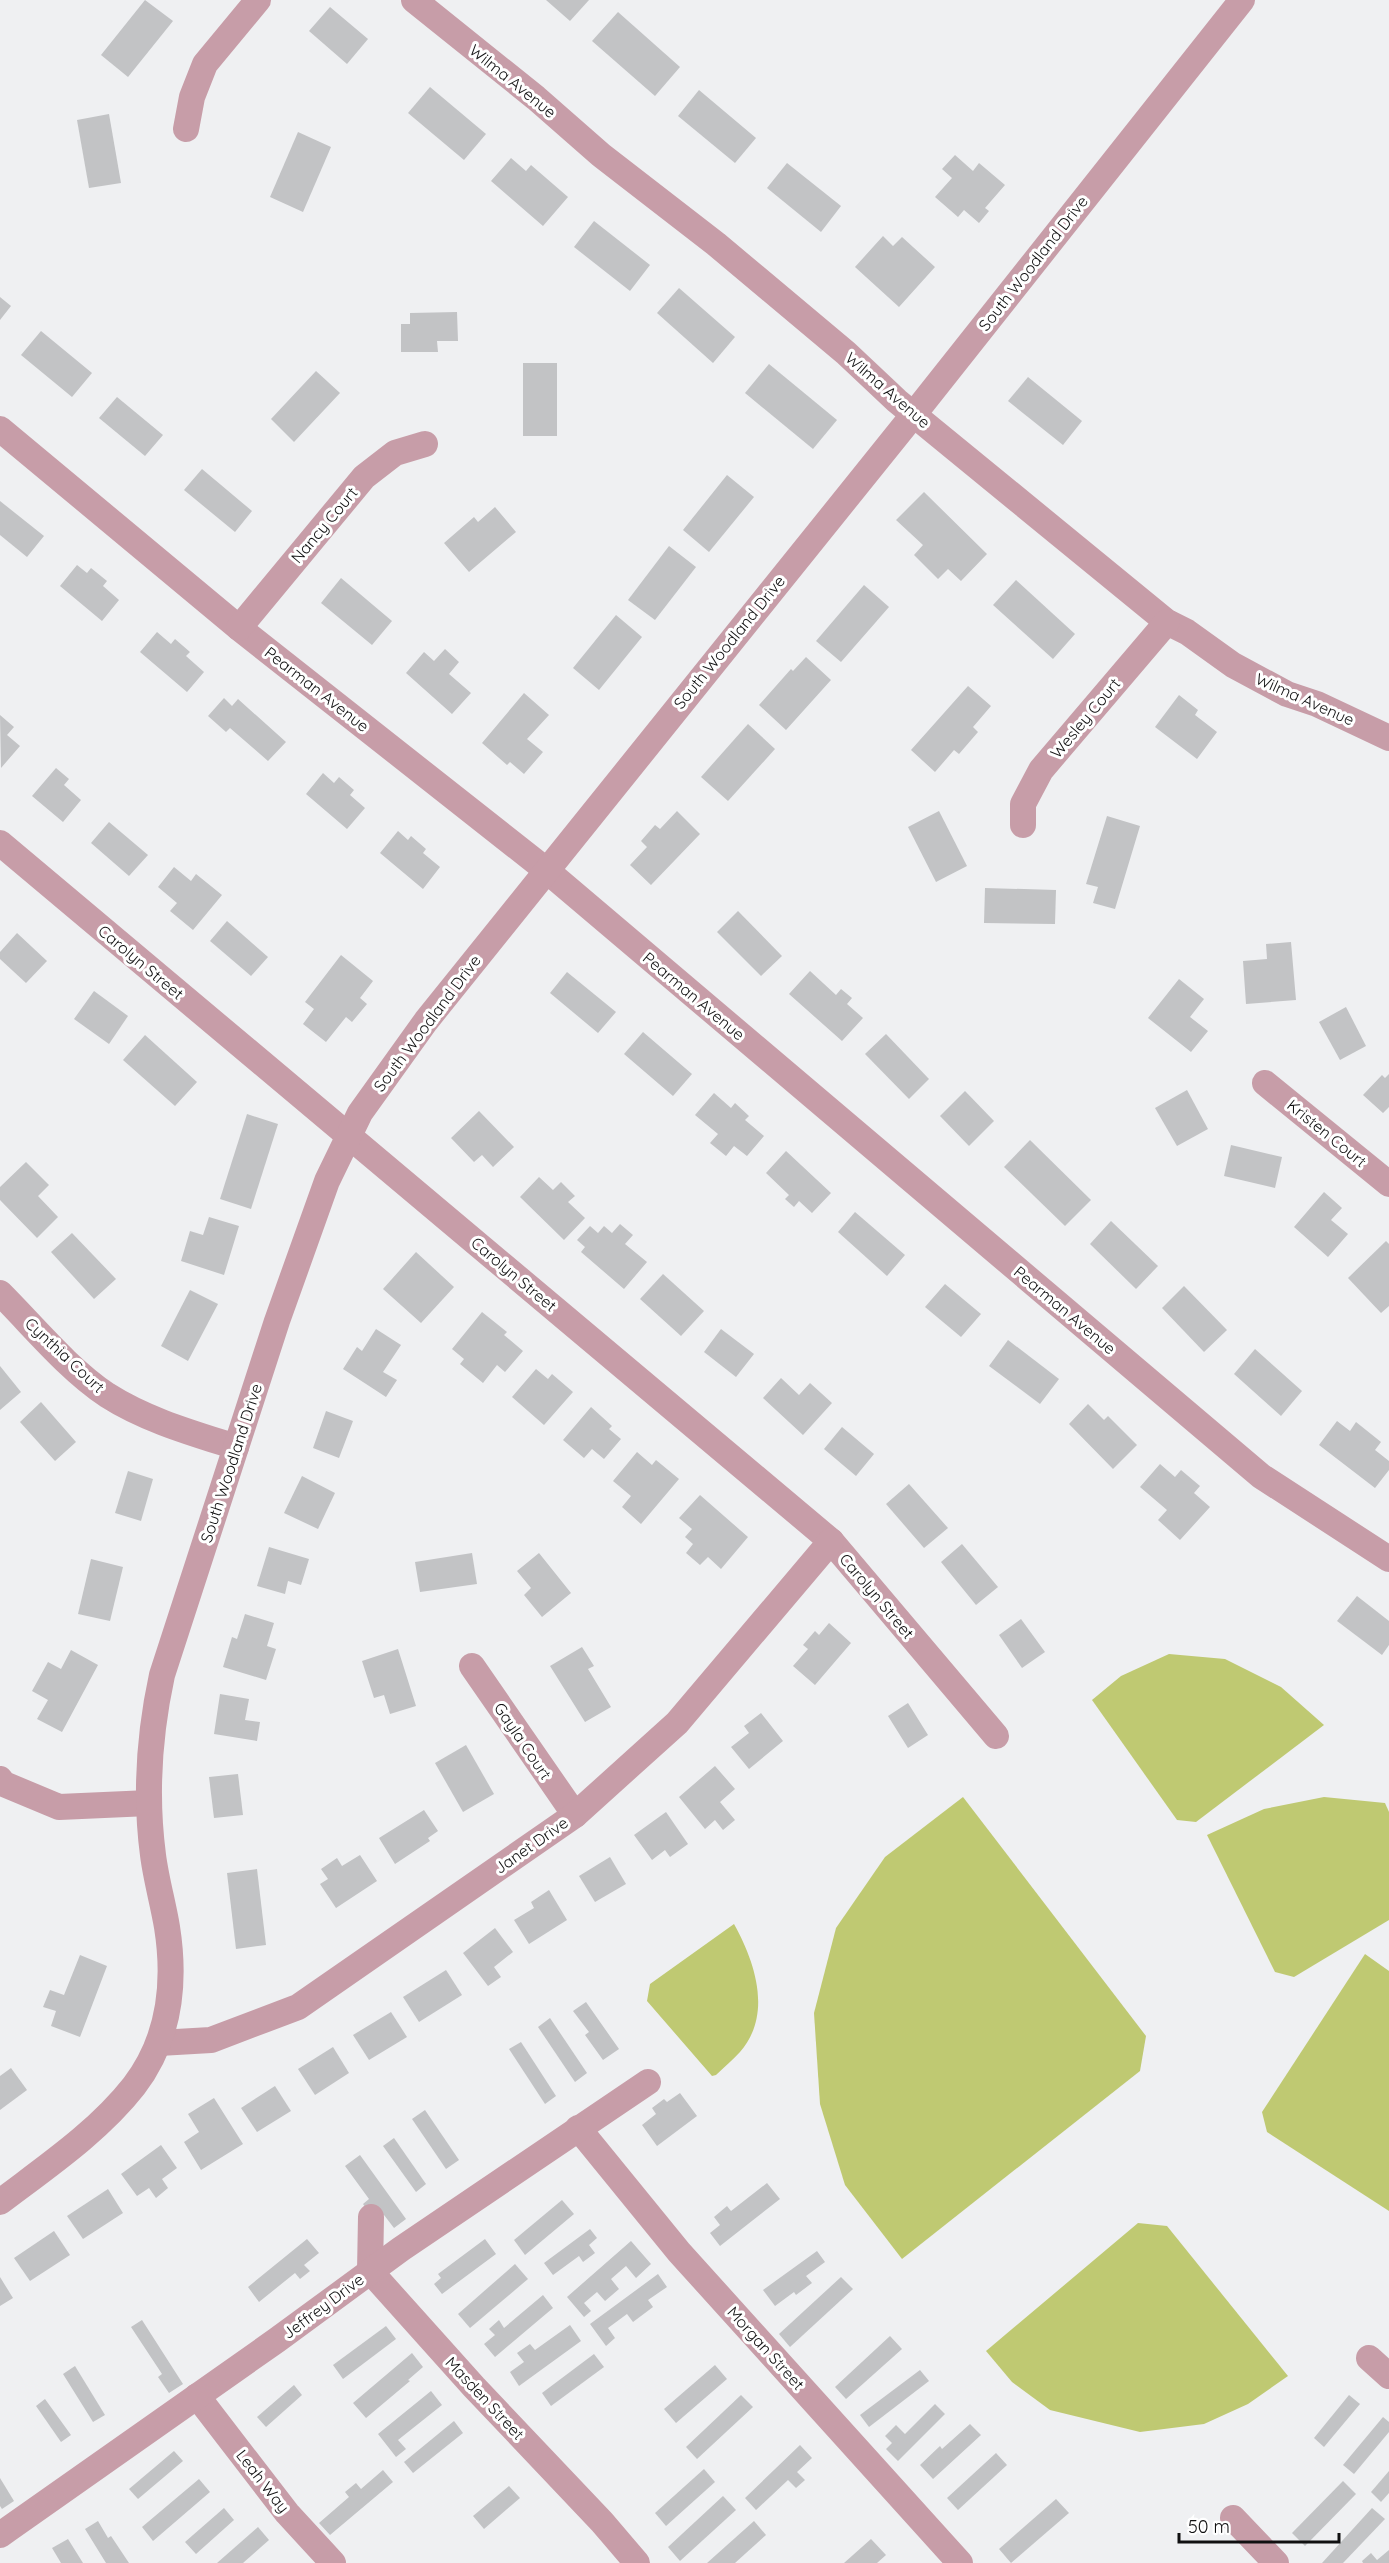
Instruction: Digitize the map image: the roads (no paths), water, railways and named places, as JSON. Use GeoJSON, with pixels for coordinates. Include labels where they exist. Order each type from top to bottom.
{"type":"FeatureCollection","features":[{"type":"Feature","properties":{"kind":"street"},"geometry":{"type":"LineString","coordinates":[[186,129],[192,97],[205,64],[258,0]]}},
{"type":"Feature","properties":{"kind":"street","name":"Wilma Avenue"},"geometry":{"type":"LineString","coordinates":[[414,0],[536,98],[601,155],[716,244],[914,414],[1167,621],[1233,665],[1287,694],[1317,704],[1389,738]]}},
{"type":"Feature","properties":{"kind":"street","name":"South Woodland Drive"},"geometry":{"type":"LineString","coordinates":[[0,2202],[112,2111],[134,2086],[159,2043],[171,1994],[171,1960],[167,1926],[153,1856],[149,1803],[149,1748],[162,1675],[236,1447],[324,1192],[349,1135],[381,1082],[546,870],[914,414],[1242,0]]}},
{"type":"Feature","properties":{"kind":"street","name":"Pearman Avenue"},"geometry":{"type":"LineString","coordinates":[[0,429],[239,628],[546,870],[1261,1476],[1389,1559]]}},
{"type":"Feature","properties":{"kind":"street","name":"Nancy Court"},"geometry":{"type":"LineString","coordinates":[[239,628],[364,477],[395,453],[425,444]]}},
{"type":"Feature","properties":{"kind":"street","name":"Wesley Court"},"geometry":{"type":"LineString","coordinates":[[1023,825],[1023,804],[1041,770],[1167,621]]}},
{"type":"Feature","properties":{"kind":"street","name":"Carolyn Street"},"geometry":{"type":"LineString","coordinates":[[0,843],[831,1541],[996,1737]]}},
{"type":"Feature","properties":{"kind":"street","name":"Kristen Court"},"geometry":{"type":"LineString","coordinates":[[1265,1083],[1389,1184]]}},
{"type":"Feature","properties":{"kind":"street","name":"Cynthia Court"},"geometry":{"type":"LineString","coordinates":[[0,1293],[60,1354],[107,1395],[166,1424],[236,1447]]}},
{"type":"Feature","properties":{"kind":"street","name":"Janet Drive"},"geometry":{"type":"LineString","coordinates":[[159,2043],[212,2040],[298,2007],[574,1815],[677,1723],[831,1541]]}},
{"type":"Feature","properties":{"kind":"street","name":"Gayla Court"},"geometry":{"type":"LineString","coordinates":[[472,1666],[574,1815]]}},
{"type":"Feature","properties":{"kind":"street"},"geometry":{"type":"LineString","coordinates":[[0,1779],[4,1784],[59,1807],[149,1803]]}},
{"type":"Feature","properties":{"kind":"street","name":"Jeffrey Drive"},"geometry":{"type":"LineString","coordinates":[[0,2535],[370,2271],[648,2082]]}},
{"type":"Feature","properties":{"kind":"street","name":"Morgan Street"},"geometry":{"type":"LineString","coordinates":[[578,2128],[679,2252],[960,2563]]}},
{"type":"Feature","properties":{"kind":"street"},"geometry":{"type":"LineString","coordinates":[[370,2271],[371,2217]]}},
{"type":"Feature","properties":{"kind":"street","name":"Masden Street"},"geometry":{"type":"LineString","coordinates":[[370,2271],[474,2387],[602,2522],[637,2563]]}},
{"type":"Feature","properties":{"kind":"street"},"geometry":{"type":"LineString","coordinates":[[1369,2358],[1389,2376]]}},
{"type":"Feature","properties":{"kind":"street","name":"Leah Way"},"geometry":{"type":"LineString","coordinates":[[197,2396],[287,2513],[333,2563]]}},
{"type":"Feature","properties":{"kind":"street"},"geometry":{"type":"LineString","coordinates":[[1233,2518],[1276,2563]]}}]}
